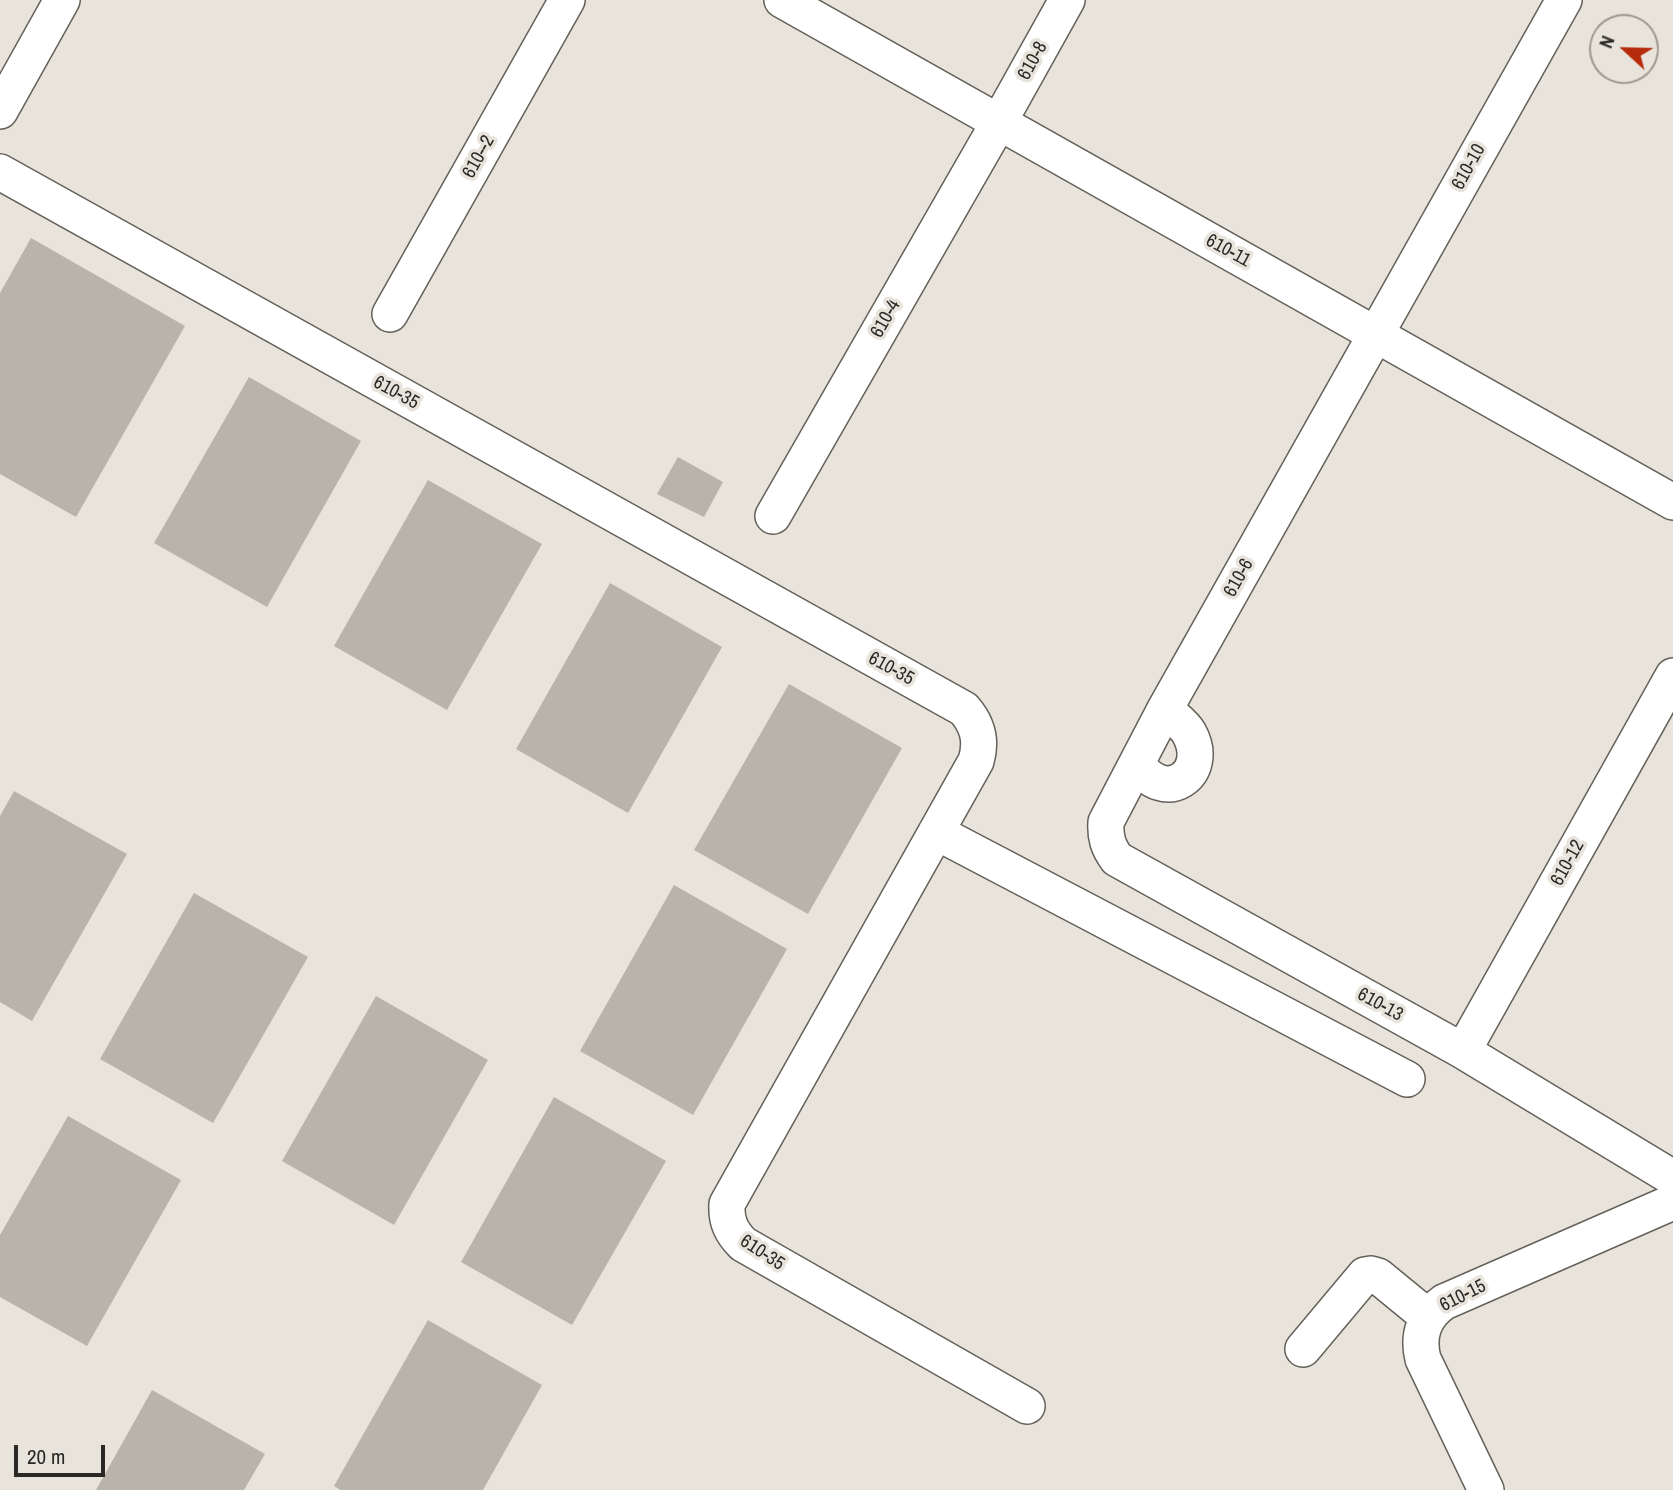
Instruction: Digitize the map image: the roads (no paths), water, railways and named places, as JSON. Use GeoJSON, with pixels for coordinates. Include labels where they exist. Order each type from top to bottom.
{"type":"FeatureCollection","features":[{"type":"Feature","properties":{"kind":"street"},"geometry":{"type":"LineString","coordinates":[[0,111],[62,0]]}},
{"type":"Feature","properties":{"kind":"street","name":"610--2"},"geometry":{"type":"LineString","coordinates":[[390,314],[567,0]]}},
{"type":"Feature","properties":{"kind":"street","name":"610-8"},"geometry":{"type":"LineString","coordinates":[[999,122],[1067,0]]}},
{"type":"Feature","properties":{"kind":"street","name":"610-10"},"geometry":{"type":"LineString","coordinates":[[1375,334],[1564,0]]}},
{"type":"Feature","properties":{"kind":"street","name":"610-11"},"geometry":{"type":"LineString","coordinates":[[789,2],[1673,502]]}},
{"type":"Feature","properties":{"kind":"street","name":"610-4"},"geometry":{"type":"LineString","coordinates":[[773,516],[999,122]]}},
{"type":"Feature","properties":{"kind":"street","name":"610-35"},"geometry":{"type":"LineString","coordinates":[[0,172],[964,709],[977,728],[979,750],[976,761],[727,1204],[726,1215],[735,1236],[743,1244],[1027,1406]]}},
{"type":"Feature","properties":{"kind":"street","name":"610-6"},"geometry":{"type":"LineString","coordinates":[[1106,822],[1165,709],[1375,334]]}},
{"type":"Feature","properties":{"kind":"street","name":"610-12"},"geometry":{"type":"LineString","coordinates":[[1463,1051],[1673,676]]}},
{"type":"Feature","properties":{"kind":"street"},"geometry":{"type":"LineString","coordinates":[[1137,763],[1149,778],[1157,783],[1170,785],[1181,782],[1190,773],[1194,760],[1192,739],[1187,730],[1165,709]]}},
{"type":"Feature","properties":{"kind":"street","name":"610-13"},"geometry":{"type":"LineString","coordinates":[[1106,822],[1107,842],[1117,859],[1463,1051],[1673,1178]]}},
{"type":"Feature","properties":{"kind":"street"},"geometry":{"type":"LineString","coordinates":[[936,832],[1407,1079]]}},
{"type":"Feature","properties":{"kind":"street","name":"610-15"},"geometry":{"type":"LineString","coordinates":[[1486,1490],[1423,1359],[1421,1337],[1428,1317],[1444,1302],[1673,1202]]}},
{"type":"Feature","properties":{"kind":"street"},"geometry":{"type":"LineString","coordinates":[[1303,1349],[1365,1275],[1371,1273],[1428,1317]]}}]}
